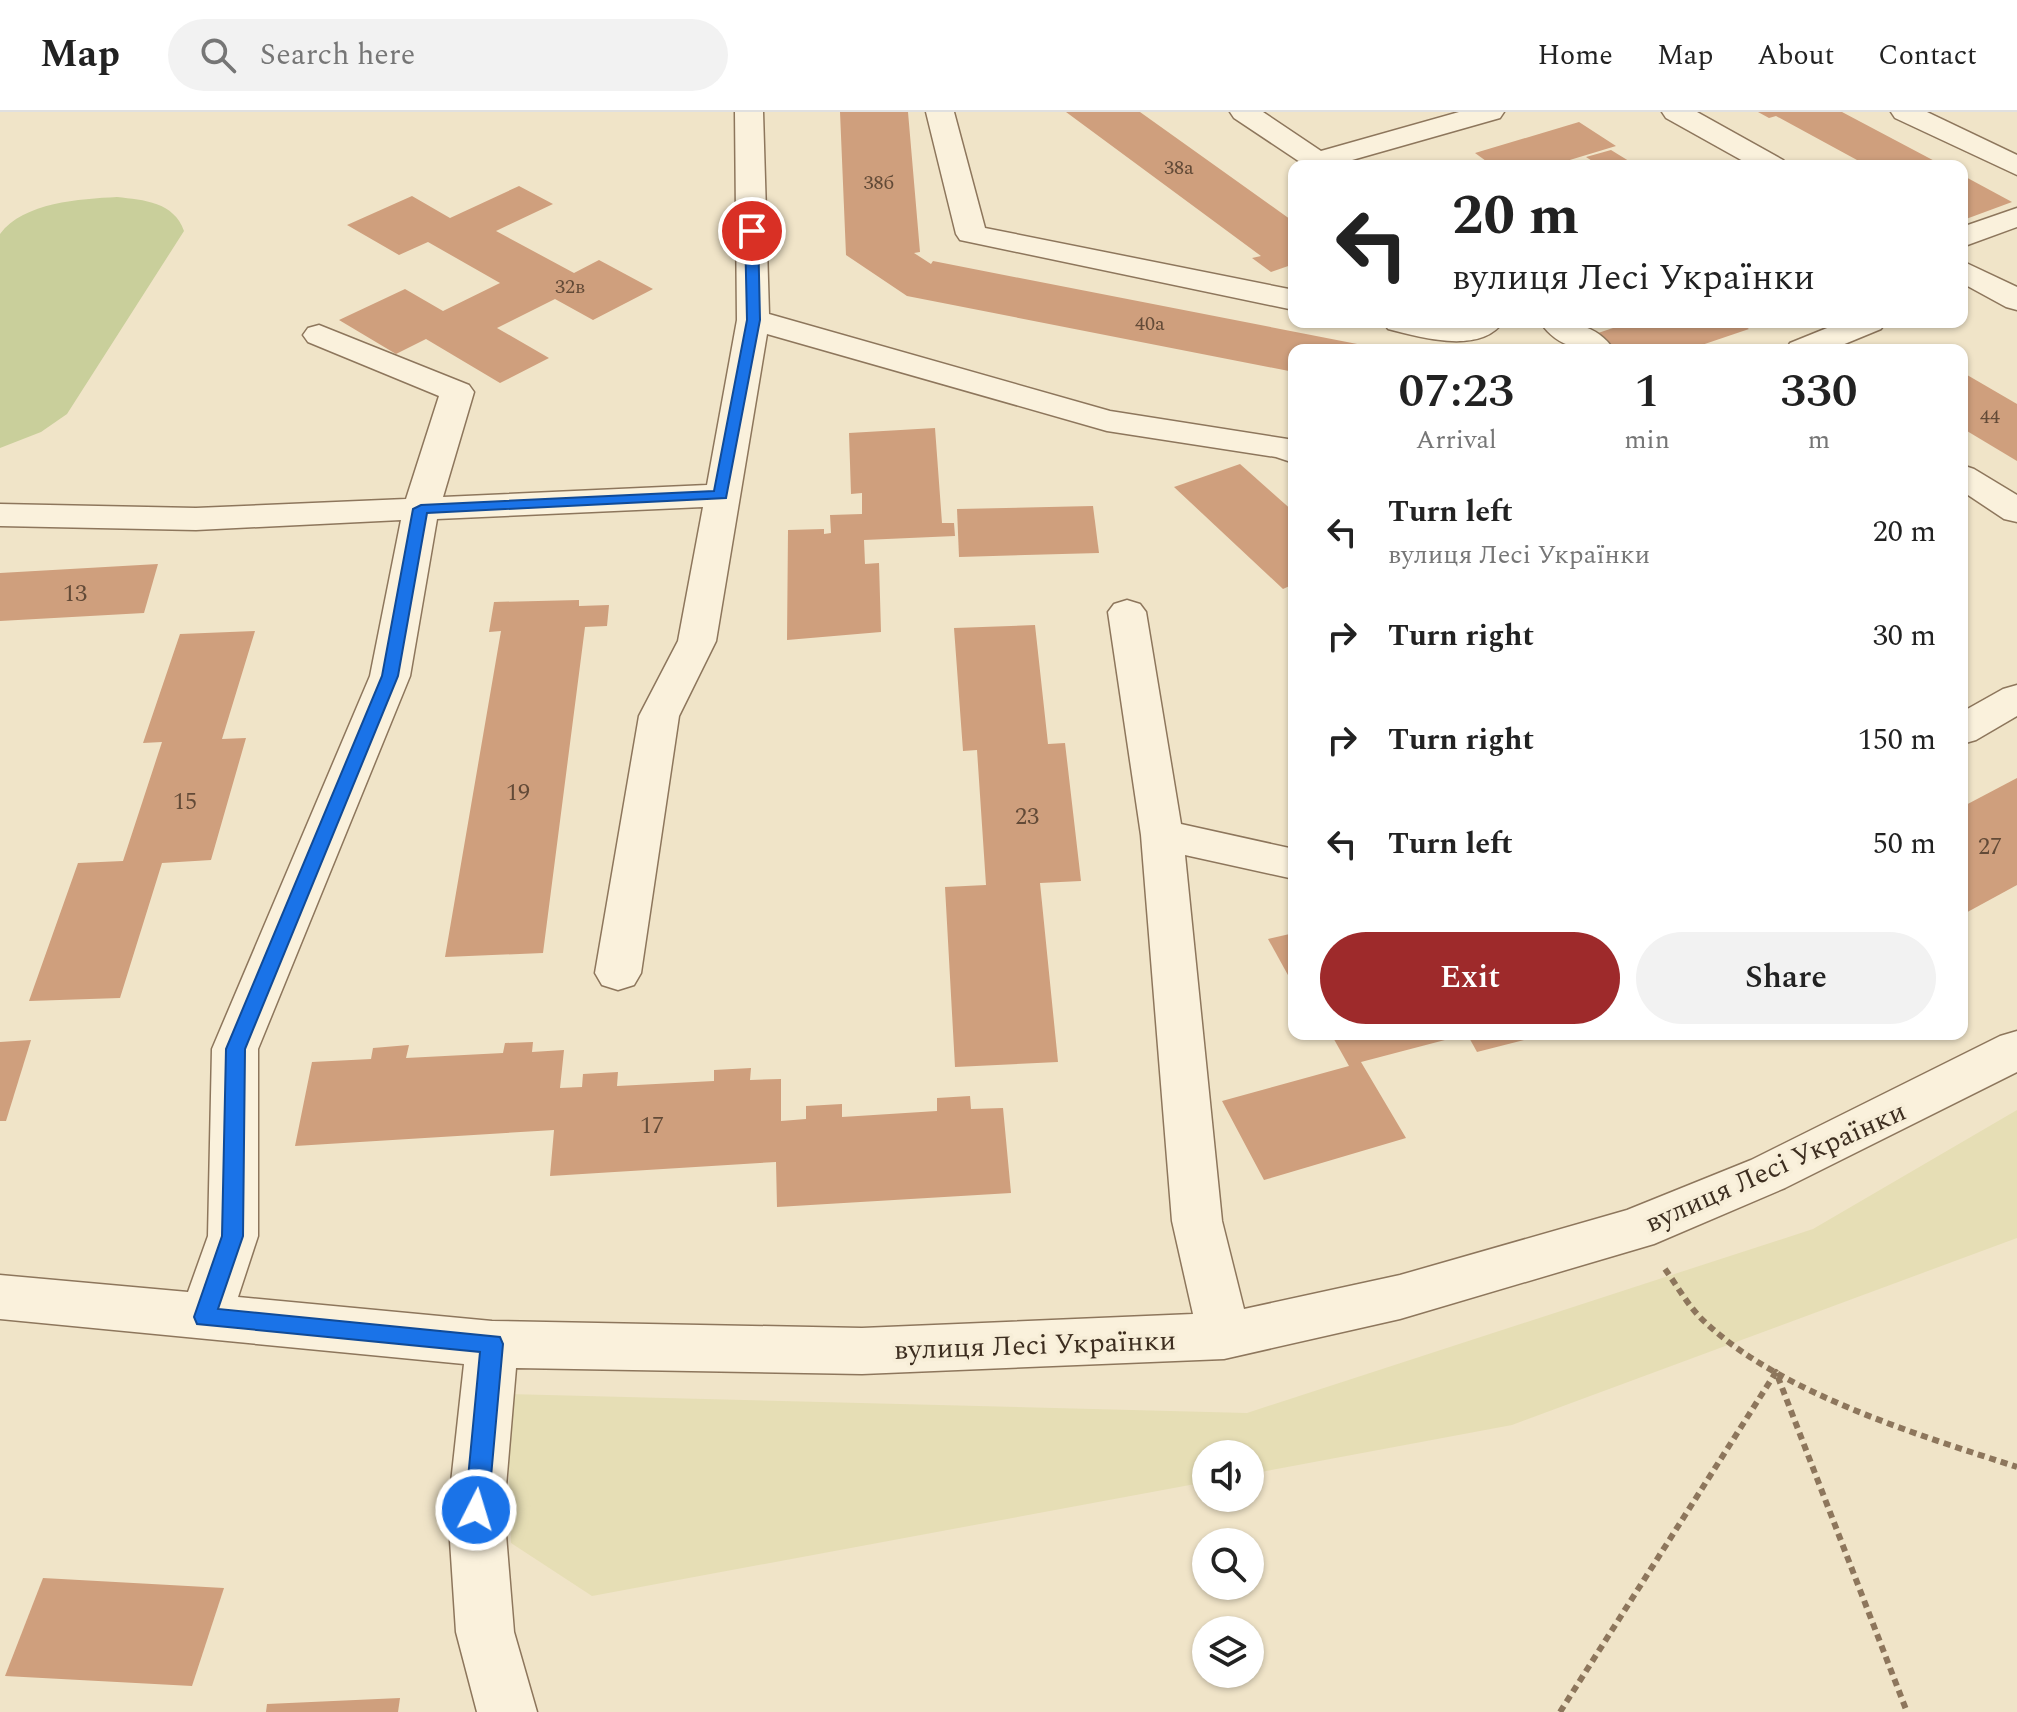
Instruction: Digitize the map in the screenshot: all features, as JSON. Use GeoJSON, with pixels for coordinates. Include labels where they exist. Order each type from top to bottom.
{"type":"FeatureCollection","features":[{"type":"Feature","properties":{"kind":"street"},"geometry":{"type":"LineString","coordinates":[[618,973],[659,716],[697,641],[753,320],[749,112]]}},
{"type":"Feature","properties":{"kind":"street"},"geometry":{"type":"LineString","coordinates":[[940,112],[971,234],[1288,299]]}},
{"type":"Feature","properties":{"kind":"street"},"geometry":{"type":"LineString","coordinates":[[1244,112],[1315,160]]}},
{"type":"Feature","properties":{"kind":"street"},"geometry":{"type":"LineString","coordinates":[[1334,160],[1490,112]]}},
{"type":"Feature","properties":{"kind":"street"},"geometry":{"type":"LineString","coordinates":[[1676,112],[1762,160]]}},
{"type":"Feature","properties":{"kind":"street"},"geometry":{"type":"LineString","coordinates":[[1905,112],[2017,166]]}},
{"type":"Feature","properties":{"kind":"street"},"geometry":{"type":"LineString","coordinates":[[1968,236],[2017,217]]}},
{"type":"Feature","properties":{"kind":"street"},"geometry":{"type":"LineString","coordinates":[[1968,277],[2017,300]]}},
{"type":"Feature","properties":{"kind":"street"},"geometry":{"type":"LineString","coordinates":[[753,320],[1107,421],[1288,449]]}},
{"type":"Feature","properties":{"kind":"street"},"geometry":{"type":"LineString","coordinates":[[1427,328],[1455,334],[1471,328]]}},
{"type":"Feature","properties":{"kind":"street"},"geometry":{"type":"LineString","coordinates":[[1565,328],[1589,344]]}},
{"type":"Feature","properties":{"kind":"street"},"geometry":{"type":"LineString","coordinates":[[1817,344],[1855,328]]}},
{"type":"Feature","properties":{"kind":"street"},"geometry":{"type":"LineString","coordinates":[[205,1317],[233,1236],[235,1049],[390,676],[421,509],[457,392],[319,335]]}},
{"type":"Feature","properties":{"kind":"street"},"geometry":{"type":"LineString","coordinates":[[1968,480],[2017,511]]}},
{"type":"Feature","properties":{"kind":"street"},"geometry":{"type":"LineString","coordinates":[[0,515],[196,519],[721,495]]}},
{"type":"Feature","properties":{"kind":"street"},"geometry":{"type":"LineString","coordinates":[[1127,612],[1162,835],[1197,1221],[1224,1336]]}},
{"type":"Feature","properties":{"kind":"street"},"geometry":{"type":"LineString","coordinates":[[1968,727],[2017,698]]}},
{"type":"Feature","properties":{"kind":"street"},"geometry":{"type":"LineString","coordinates":[[1162,835],[1288,863]]}},
{"type":"Feature","properties":{"kind":"street","name":"вулиця Лесі Українки"},"geometry":{"type":"LineString","coordinates":[[0,1297],[492,1344],[862,1351],[1224,1336],[1400,1297],[1636,1229],[1768,1174],[2017,1049]]}},
{"type":"Feature","properties":{"kind":"street"},"geometry":{"type":"LineString","coordinates":[[492,1344],[476,1510],[485,1632],[507,1712]]}},
{"type":"Feature","properties":{"kind":"path"},"geometry":{"type":"LineString","coordinates":[[1636,1229],[1707,1326],[1776,1372],[1923,1437],[2017,1467]]}},
{"type":"Feature","properties":{"kind":"path"},"geometry":{"type":"LineString","coordinates":[[1560,1712],[1776,1372]]}},
{"type":"Feature","properties":{"kind":"path"},"geometry":{"type":"LineString","coordinates":[[1776,1372],[1907,1712]]}},
{"type":"Feature","properties":{"kind":"shaded area"},"geometry":{"type":"Polygon","coordinates":[[[2017,1110],[2017,1238],[1512,1425],[1264,1471],[1264,1440],[1192,1440],[1192,1485],[592,1596],[511,1543],[507,1394],[1247,1413],[1813,1229],[2017,1110]]]}},
{"type":"Feature","properties":{"kind":"green space"},"geometry":{"type":"Polygon","coordinates":[[[117,197],[147,201],[166,208],[184,231],[67,414],[41,432],[0,448],[0,234],[10,223],[38,209],[70,201],[117,197]]]}},
{"type":"Feature","properties":{"kind":"building"},"geometry":{"type":"Polygon","coordinates":[[[840,112],[908,112],[920,252],[914,253],[931,264],[933,261],[1357,344],[1288,344],[1288,371],[907,296],[846,255],[840,112]]]}},
{"type":"Feature","properties":{"kind":"building"},"geometry":{"type":"Polygon","coordinates":[[[1066,112],[1140,112],[1288,218],[1288,266],[1271,272],[1252,258],[1261,256],[1066,112]]]}},
{"type":"Feature","properties":{"kind":"building"},"geometry":{"type":"Polygon","coordinates":[[[1758,112],[1842,112],[1933,160],[1857,160],[1776,116],[1769,118],[1758,112]]]}},
{"type":"Feature","properties":{"kind":"building"},"geometry":{"type":"Polygon","coordinates":[[[1579,122],[1616,146],[1570,160],[1485,160],[1475,153],[1579,122]]]}},
{"type":"Feature","properties":{"kind":"building"},"geometry":{"type":"Polygon","coordinates":[[[1611,150],[1627,160],[1591,160],[1586,157],[1611,150]]]}},
{"type":"Feature","properties":{"kind":"building"},"geometry":{"type":"Polygon","coordinates":[[[1968,178],[2012,202],[1968,218],[1968,178]]]}},
{"type":"Feature","properties":{"kind":"building"},"geometry":{"type":"Polygon","coordinates":[[[519,186],[553,204],[496,231],[574,273],[599,260],[653,289],[593,320],[555,299],[497,328],[549,358],[500,383],[426,339],[396,354],[339,320],[405,289],[443,311],[500,283],[428,242],[399,255],[347,225],[412,196],[450,218],[519,186]]]}},
{"type":"Feature","properties":{"kind":"building"},"geometry":{"type":"Polygon","coordinates":[[[1613,328],[1749,329],[1705,344],[1609,344],[1595,334],[1613,328]]]}},
{"type":"Feature","properties":{"kind":"building"},"geometry":{"type":"Polygon","coordinates":[[[1968,375],[2017,404],[2017,461],[1968,432],[1968,375]]]}},
{"type":"Feature","properties":{"kind":"building"},"geometry":{"type":"Polygon","coordinates":[[[935,428],[942,523],[954,523],[955,536],[864,540],[865,564],[879,563],[881,632],[787,640],[788,530],[824,529],[824,534],[831,533],[830,515],[862,514],[862,493],[851,494],[849,433],[935,428]]]}},
{"type":"Feature","properties":{"kind":"building"},"geometry":{"type":"Polygon","coordinates":[[[1240,464],[1288,507],[1288,587],[1283,589],[1174,487],[1240,464]]]}},
{"type":"Feature","properties":{"kind":"building"},"geometry":{"type":"Polygon","coordinates":[[[1093,506],[1099,553],[959,557],[957,509],[1093,506]]]}},
{"type":"Feature","properties":{"kind":"building"},"geometry":{"type":"Polygon","coordinates":[[[158,564],[144,613],[0,621],[0,573],[158,564]]]}},
{"type":"Feature","properties":{"kind":"building"},"geometry":{"type":"Polygon","coordinates":[[[579,600],[579,606],[609,605],[607,626],[585,627],[543,953],[445,957],[501,631],[489,632],[494,602],[579,600]]]}},
{"type":"Feature","properties":{"kind":"building"},"geometry":{"type":"Polygon","coordinates":[[[1035,625],[1048,744],[1065,743],[1081,881],[1040,883],[1058,1062],[955,1067],[945,887],[986,885],[977,750],[963,751],[954,628],[1035,625]]]}},
{"type":"Feature","properties":{"kind":"building"},"geometry":{"type":"Polygon","coordinates":[[[255,631],[222,739],[246,738],[211,860],[162,863],[120,998],[29,1001],[78,863],[123,861],[162,742],[143,743],[180,634],[255,631]]]}},
{"type":"Feature","properties":{"kind":"building"},"geometry":{"type":"Polygon","coordinates":[[[2017,778],[2017,885],[1968,912],[1968,804],[2017,778]]]}},
{"type":"Feature","properties":{"kind":"building"},"geometry":{"type":"Polygon","coordinates":[[[1288,934],[1288,975],[1268,939],[1288,934]]]}},
{"type":"Feature","properties":{"kind":"building"},"geometry":{"type":"Polygon","coordinates":[[[31,1040],[6,1121],[0,1121],[0,1042],[31,1040]]]}},
{"type":"Feature","properties":{"kind":"building"},"geometry":{"type":"Polygon","coordinates":[[[1334,1040],[1445,1040],[1361,1062],[1406,1138],[1264,1180],[1222,1101],[1349,1066],[1334,1040]]]}},
{"type":"Feature","properties":{"kind":"building"},"geometry":{"type":"Polygon","coordinates":[[[1470,1040],[1524,1040],[1477,1052],[1470,1040]]]}},
{"type":"Feature","properties":{"kind":"building"},"geometry":{"type":"Polygon","coordinates":[[[533,1042],[532,1052],[564,1050],[560,1088],[582,1087],[583,1074],[618,1072],[617,1086],[714,1081],[714,1070],[751,1068],[750,1080],[781,1079],[781,1121],[806,1119],[806,1106],[842,1104],[842,1117],[937,1111],[937,1098],[970,1096],[971,1109],[1003,1108],[1011,1193],[777,1207],[776,1162],[550,1176],[554,1130],[295,1146],[312,1062],[371,1059],[373,1048],[409,1045],[406,1058],[503,1053],[505,1043],[533,1042]]]}},
{"type":"Feature","properties":{"kind":"building"},"geometry":{"type":"Polygon","coordinates":[[[43,1578],[224,1588],[192,1686],[5,1676],[43,1578]]]}},
{"type":"Feature","properties":{"kind":"building"},"geometry":{"type":"Polygon","coordinates":[[[400,1698],[398,1712],[266,1712],[267,1704],[400,1698]]]}},
{"type":"Feature","properties":{"kind":"route"},"geometry":{"type":"LineString","coordinates":[[476,1510],[492,1344],[205,1317],[233,1236],[235,1049],[390,676],[421,509],[721,495],[753,320],[752,231]]}}]}
